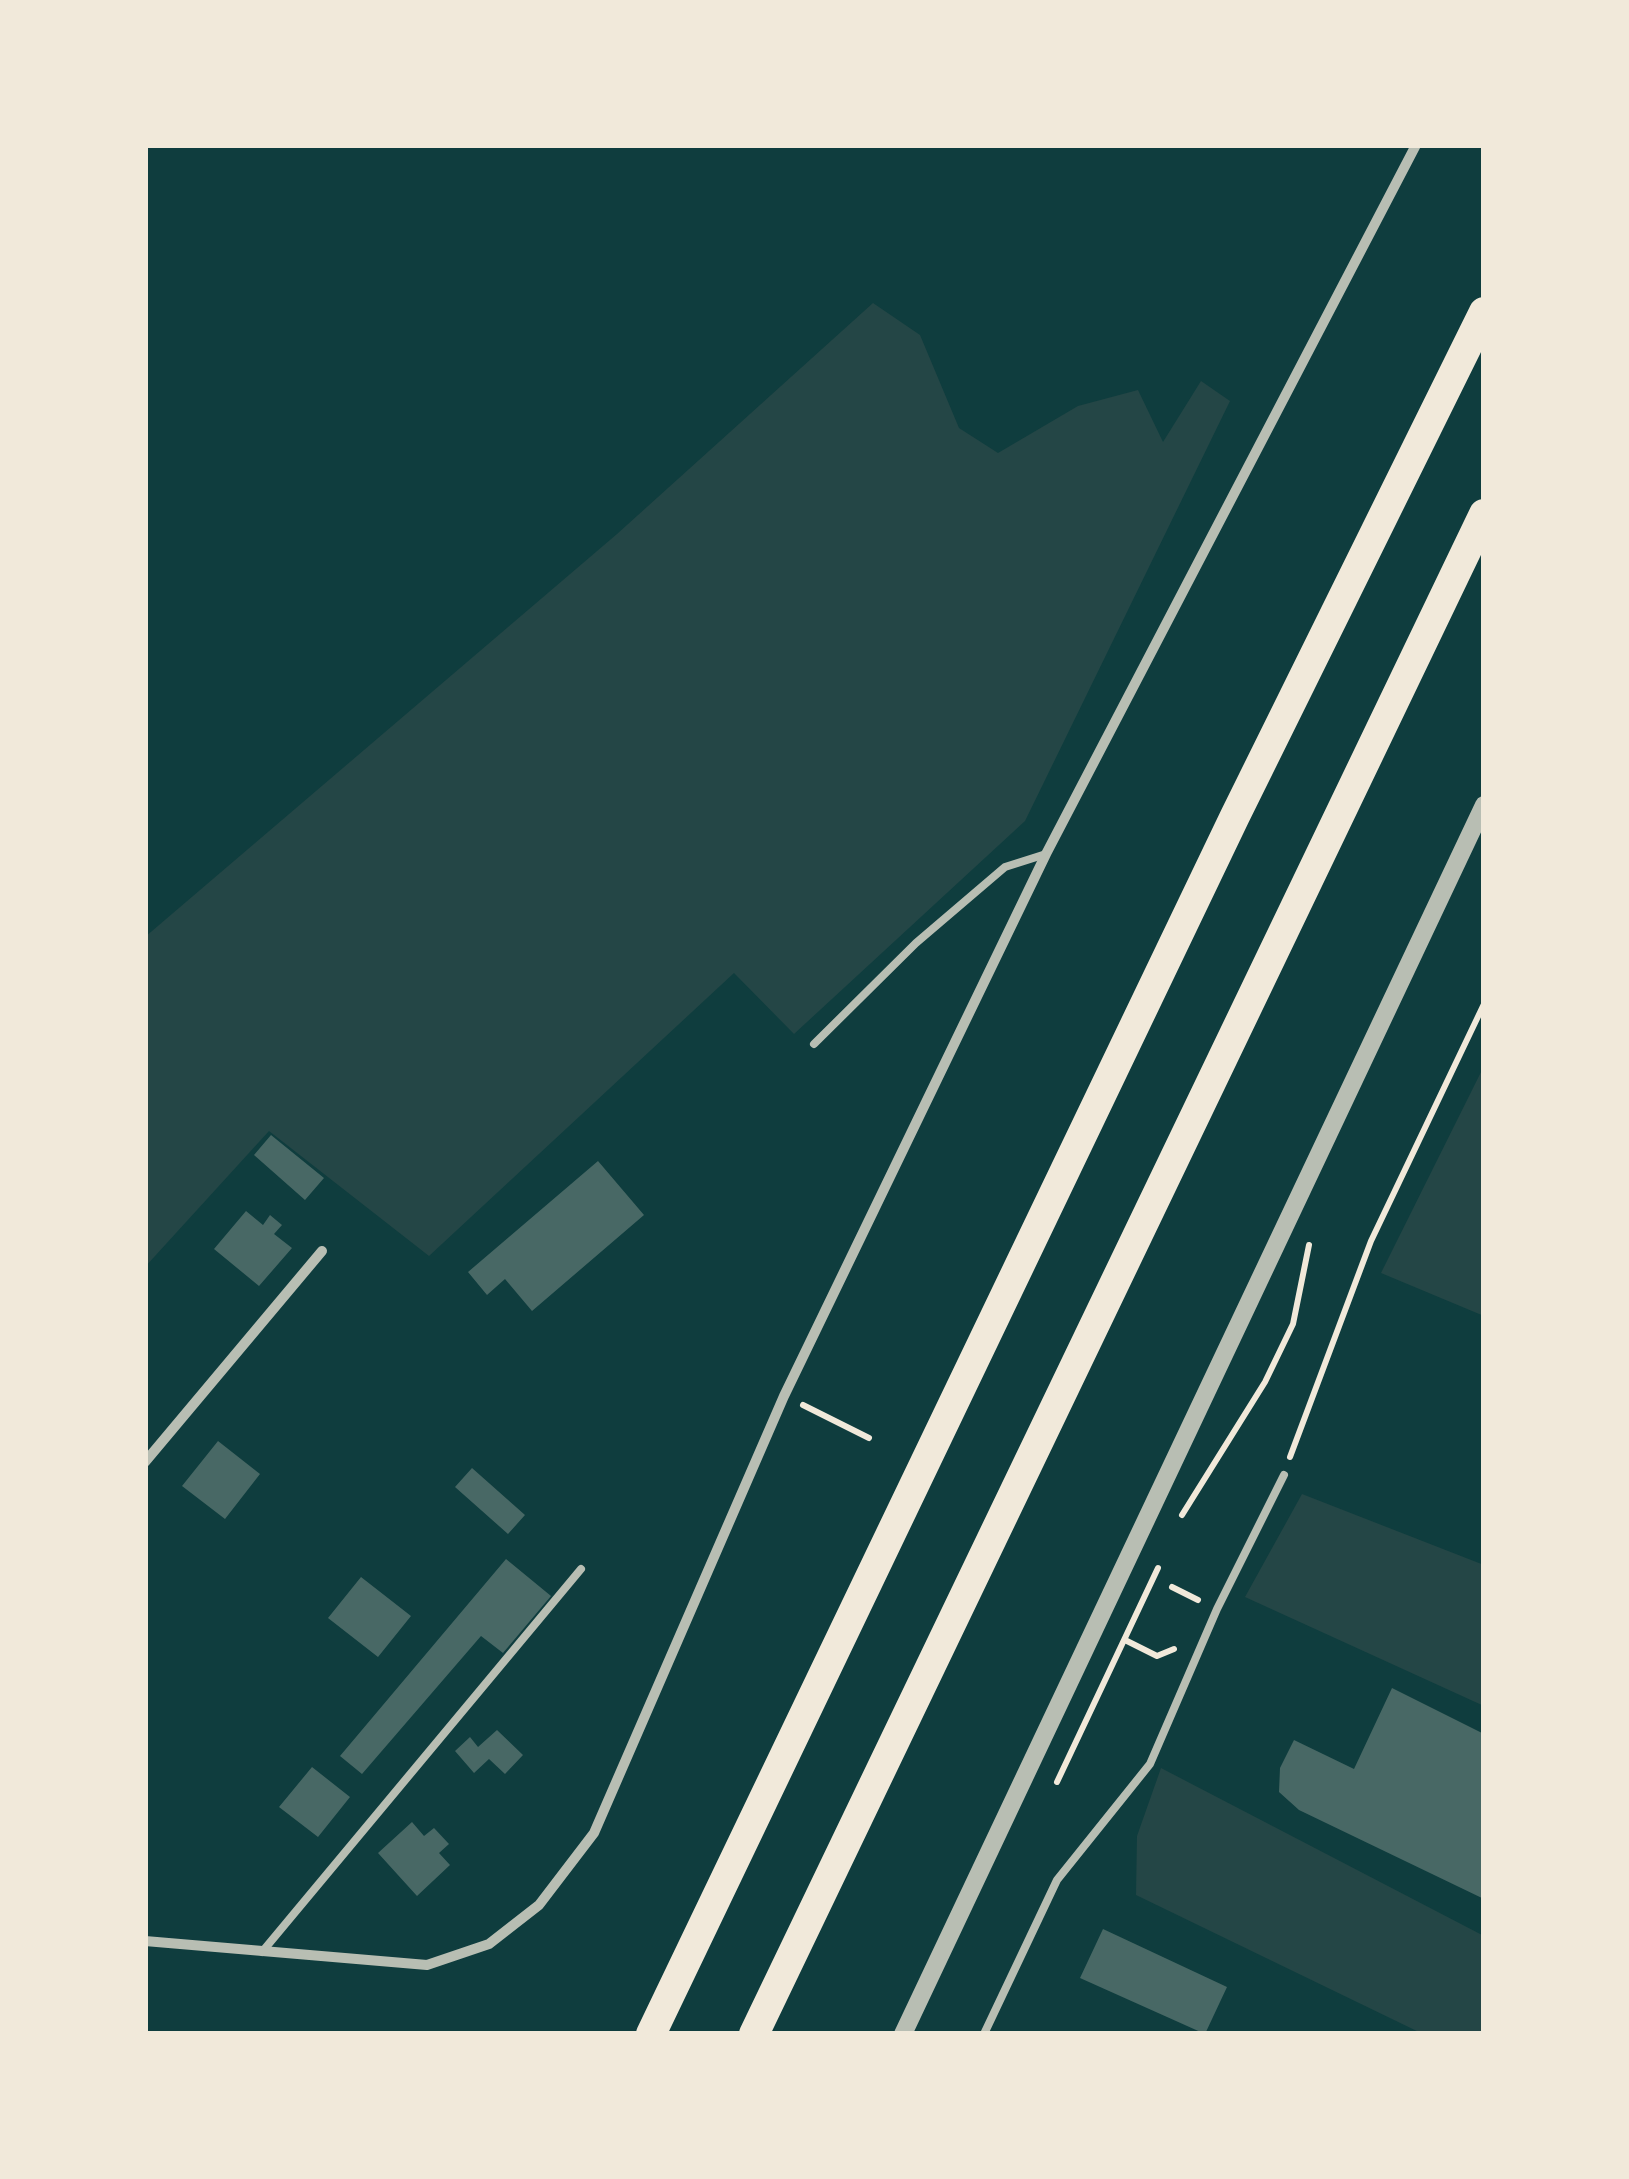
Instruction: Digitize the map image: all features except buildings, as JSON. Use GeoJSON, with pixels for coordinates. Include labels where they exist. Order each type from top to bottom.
{"type":"FeatureCollection","features":[{"type":"Feature","properties":{"kind":"highway"},"geometry":{"type":"LineString","coordinates":[[651,2034],[1236,816],[1484,312]]}},
{"type":"Feature","properties":{"kind":"highway"},"geometry":{"type":"LineString","coordinates":[[754,2034],[1484,514]]}},
{"type":"Feature","properties":{"kind":"street"},"geometry":{"type":"LineString","coordinates":[[145,1941],[426,1965],[488,1944],[539,1904],[594,1833],[784,1396],[1046,854],[1416,145]]}},
{"type":"Feature","properties":{"kind":"street"},"geometry":{"type":"LineString","coordinates":[[903,2034],[1484,805]]}},
{"type":"Feature","properties":{"kind":"street"},"geometry":{"type":"LineString","coordinates":[[145,1462],[322,1252]]}},
{"type":"Feature","properties":{"kind":"lane"},"geometry":{"type":"LineString","coordinates":[[814,1044],[916,943],[1005,868],[1046,854]]}},
{"type":"Feature","properties":{"kind":"lane"},"geometry":{"type":"LineString","coordinates":[[984,2034],[1056,1880],[1150,1764],[1206,1636],[1284,1475]]}},
{"type":"Feature","properties":{"kind":"lane"},"geometry":{"type":"LineString","coordinates":[[262,1952],[582,1569]]}},
{"type":"Feature","properties":{"kind":"path"},"geometry":{"type":"LineString","coordinates":[[1284,1475],[1371,1241],[1484,1004]]}},
{"type":"Feature","properties":{"kind":"path"},"geometry":{"type":"LineString","coordinates":[[1174,1532],[1265,1382],[1293,1324],[1310,1240]]}},
{"type":"Feature","properties":{"kind":"path"},"geometry":{"type":"LineString","coordinates":[[784,1396],[869,1438]]}},
{"type":"Feature","properties":{"kind":"path"},"geometry":{"type":"LineString","coordinates":[[1166,1550],[1125,1640],[1158,1656],[1206,1636]]}},
{"type":"Feature","properties":{"kind":"shaded area"},"geometry":{"type":"Polygon","coordinates":[[[873,303],[920,335],[959,428],[998,453],[1078,406],[1138,390],[1163,442],[1201,381],[1230,401],[1025,821],[794,1034],[734,973],[429,1256],[269,1131],[145,1267],[145,937],[617,534],[873,303]]]}},
{"type":"Feature","properties":{"kind":"shaded area"},"geometry":{"type":"Polygon","coordinates":[[[1484,1066],[1484,1316],[1381,1273],[1484,1066]]]}},
{"type":"Feature","properties":{"kind":"shaded area"},"geometry":{"type":"Polygon","coordinates":[[[1302,1494],[1484,1565],[1484,1706],[1245,1597],[1302,1494]]]}},
{"type":"Feature","properties":{"kind":"shaded area"},"geometry":{"type":"Polygon","coordinates":[[[1161,1768],[1484,1936],[1484,2034],[1423,2034],[1136,1895],[1137,1836],[1161,1768]]]}}]}
